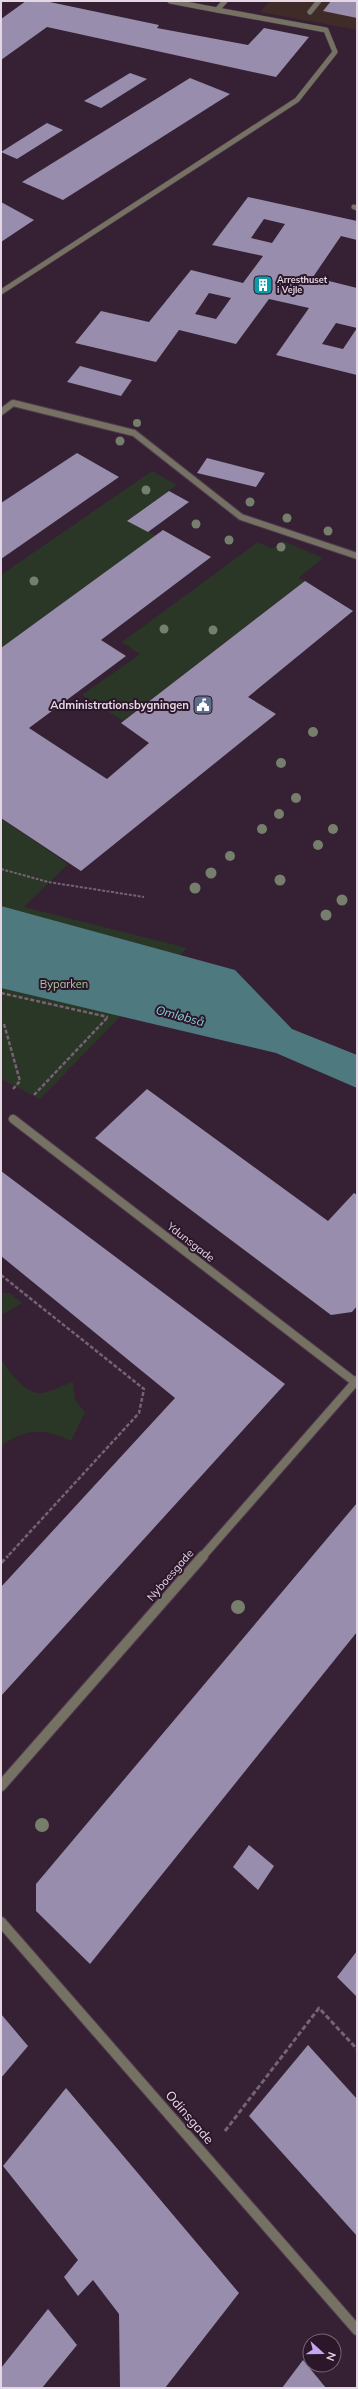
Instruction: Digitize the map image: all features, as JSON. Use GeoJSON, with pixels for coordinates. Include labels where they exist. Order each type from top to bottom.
{"type":"FeatureCollection","features":[{"type":"Feature","properties":{"kind":"street"},"geometry":{"type":"LineString","coordinates":[[1,292],[297,100],[334,52],[326,30],[269,17],[255,17],[170,1]]}},
{"type":"Feature","properties":{"kind":"street"},"geometry":{"type":"LineString","coordinates":[[218,10],[225,1]]}},
{"type":"Feature","properties":{"kind":"street"},"geometry":{"type":"LineString","coordinates":[[310,12],[319,1]]}},
{"type":"Feature","properties":{"kind":"street"},"geometry":{"type":"LineString","coordinates":[[1,412],[13,403],[134,433],[241,517],[357,556]]}},
{"type":"Feature","properties":{"kind":"street","name":"Ydunsgade"},"geometry":{"type":"LineString","coordinates":[[13,1119],[356,1381]]}},
{"type":"Feature","properties":{"kind":"street","name":"Nyboesgade"},"geometry":{"type":"LineString","coordinates":[[1,1786],[356,1381]]}},
{"type":"Feature","properties":{"kind":"street","name":"Odinsgade"},"geometry":{"type":"LineString","coordinates":[[1,1922],[357,2330]]}},
{"type":"Feature","properties":{"kind":"path"},"geometry":{"type":"LineString","coordinates":[[1,868],[48,882],[144,897]]}},
{"type":"Feature","properties":{"kind":"path"},"geometry":{"type":"LineString","coordinates":[[1,993],[108,1018],[13,1119]]}},
{"type":"Feature","properties":{"kind":"path"},"geometry":{"type":"LineString","coordinates":[[4,1024],[20,1081],[9,1094]]}},
{"type":"Feature","properties":{"kind":"path"},"geometry":{"type":"LineString","coordinates":[[1,1274],[144,1389],[139,1413],[1,1563]]}},
{"type":"Feature","properties":{"kind":"path"},"geometry":{"type":"LineString","coordinates":[[206,2156],[319,2008],[357,2049]]}},
{"type":"Feature","properties":{"kind":"shaded area"},"geometry":{"type":"Polygon","coordinates":[[[270,1],[357,1],[357,30],[260,12],[270,1]]]}},
{"type":"Feature","properties":{"kind":"green space"},"geometry":{"type":"Polygon","coordinates":[[[152,471],[177,485],[128,520],[156,536],[1,648],[1,575],[152,471]]]}},
{"type":"Feature","properties":{"kind":"green space"},"geometry":{"type":"Polygon","coordinates":[[[283,541],[323,558],[298,578],[305,581],[123,721],[82,695],[140,654],[122,642],[258,542],[272,549],[283,541]]]}},
{"type":"Feature","properties":{"kind":"green space","name":"Byparken"},"geometry":{"type":"Polygon","coordinates":[[[1,818],[68,864],[24,907],[187,948],[40,1099],[1,1079],[1,818]]]}},
{"type":"Feature","properties":{"kind":"green space"},"geometry":{"type":"Polygon","coordinates":[[[1,1293],[10,1293],[22,1303],[1,1315],[1,1293]]]}},
{"type":"Feature","properties":{"kind":"green space"},"geometry":{"type":"Polygon","coordinates":[[[1,1359],[19,1382],[30,1391],[43,1393],[73,1382],[75,1400],[85,1412],[71,1441],[44,1432],[35,1432],[19,1436],[1,1446],[1,1359]]]}},
{"type":"Feature","properties":{"kind":"water","name":"Omløbså"},"geometry":{"type":"Polygon","coordinates":[[[1,906],[235,970],[292,1029],[357,1055],[357,1088],[276,1053],[1,988],[1,906]]]}},
{"type":"Feature","properties":{"kind":"building"},"geometry":{"type":"Polygon","coordinates":[[[26,1],[45,1],[159,25],[157,28],[248,45],[264,28],[309,37],[276,77],[47,27],[1,60],[1,19],[26,1]]]}},
{"type":"Feature","properties":{"kind":"building"},"geometry":{"type":"Polygon","coordinates":[[[331,1],[357,1],[357,18],[323,11],[331,1]]]}},
{"type":"Feature","properties":{"kind":"building"},"geometry":{"type":"Polygon","coordinates":[[[130,73],[147,79],[101,108],[84,101],[130,73]]]}},
{"type":"Feature","properties":{"kind":"building"},"geometry":{"type":"Polygon","coordinates":[[[190,78],[230,94],[63,200],[22,182],[190,78]]]}},
{"type":"Feature","properties":{"kind":"building"},"geometry":{"type":"Polygon","coordinates":[[[47,123],[63,130],[17,159],[1,152],[47,123]]]}},
{"type":"Feature","properties":{"kind":"building","name":"Arresthuset i Vejle"},"geometry":{"type":"Polygon","coordinates":[[[248,197],[357,221],[357,240],[341,236],[313,277],[357,288],[357,328],[357,375],[276,355],[309,308],[269,299],[236,344],[179,330],[156,362],[75,343],[101,311],[149,322],[191,270],[243,283],[263,256],[212,245],[248,197]],[[264,219],[251,238],[272,243],[285,224],[264,219]],[[209,293],[195,314],[216,319],[231,298],[209,293]],[[336,323],[322,344],[343,349],[357,328],[336,323]]]}},
{"type":"Feature","properties":{"kind":"building"},"geometry":{"type":"Polygon","coordinates":[[[1,202],[34,220],[1,242],[1,202]]]}},
{"type":"Feature","properties":{"kind":"building"},"geometry":{"type":"Polygon","coordinates":[[[80,366],[132,380],[121,396],[67,382],[80,366]]]}},
{"type":"Feature","properties":{"kind":"building"},"geometry":{"type":"Polygon","coordinates":[[[77,453],[119,477],[1,559],[1,503],[77,453]]]}},
{"type":"Feature","properties":{"kind":"building"},"geometry":{"type":"Polygon","coordinates":[[[207,458],[265,473],[256,487],[197,473],[207,458]]]}},
{"type":"Feature","properties":{"kind":"building"},"geometry":{"type":"Polygon","coordinates":[[[169,491],[189,502],[148,532],[127,521],[169,491]]]}},
{"type":"Feature","properties":{"kind":"building","name":"Administrationsbygningen"},"geometry":{"type":"Polygon","coordinates":[[[163,530],[211,557],[101,640],[126,656],[29,728],[107,779],[149,743],[121,723],[305,581],[353,611],[248,697],[276,714],[81,871],[1,818],[1,648],[163,530]]]}},
{"type":"Feature","properties":{"kind":"building"},"geometry":{"type":"Polygon","coordinates":[[[147,1089],[328,1221],[354,1193],[357,1195],[357,1306],[352,1312],[331,1315],[95,1138],[147,1089]]]}},
{"type":"Feature","properties":{"kind":"building"},"geometry":{"type":"Polygon","coordinates":[[[1,1171],[285,1384],[1,1696],[1,1587],[175,1398],[1,1256],[1,1171]]]}},
{"type":"Feature","properties":{"kind":"building"},"geometry":{"type":"Polygon","coordinates":[[[357,1503],[357,1632],[90,1964],[36,1911],[36,1884],[357,1503]]]}},
{"type":"Feature","properties":{"kind":"building"},"geometry":{"type":"Polygon","coordinates":[[[249,1845],[274,1866],[258,1890],[233,1867],[249,1845]]]}},
{"type":"Feature","properties":{"kind":"building"},"geometry":{"type":"Polygon","coordinates":[[[357,1951],[357,1997],[337,1977],[357,1951]]]}},
{"type":"Feature","properties":{"kind":"building"},"geometry":{"type":"Polygon","coordinates":[[[1,2014],[28,2046],[1,2078],[1,2014]]]}},
{"type":"Feature","properties":{"kind":"building"},"geometry":{"type":"Polygon","coordinates":[[[308,2045],[357,2099],[357,2236],[249,2116],[308,2045]]]}},
{"type":"Feature","properties":{"kind":"building"},"geometry":{"type":"Polygon","coordinates":[[[66,2088],[239,2293],[165,2388],[120,2388],[119,2314],[93,2280],[78,2296],[64,2277],[78,2260],[3,2166],[66,2088]]]}},
{"type":"Feature","properties":{"kind":"building"},"geometry":{"type":"Polygon","coordinates":[[[48,2309],[77,2345],[42,2388],[1,2388],[1,2368],[48,2309]]]}},
{"type":"Feature","properties":{"kind":"building"},"geometry":{"type":"Polygon","coordinates":[[[302,2361],[302,2373],[314,2373],[326,2388],[282,2388],[302,2361]]]}},
{"type":"Feature","properties":{"kind":"place","name":"Arresthuset i Vejle"},"geometry":{"type":"Point","coordinates":[263,285]}},
{"type":"Feature","properties":{"kind":"place","name":"Administrationsbygningen"},"geometry":{"type":"Point","coordinates":[203,705]}}]}
